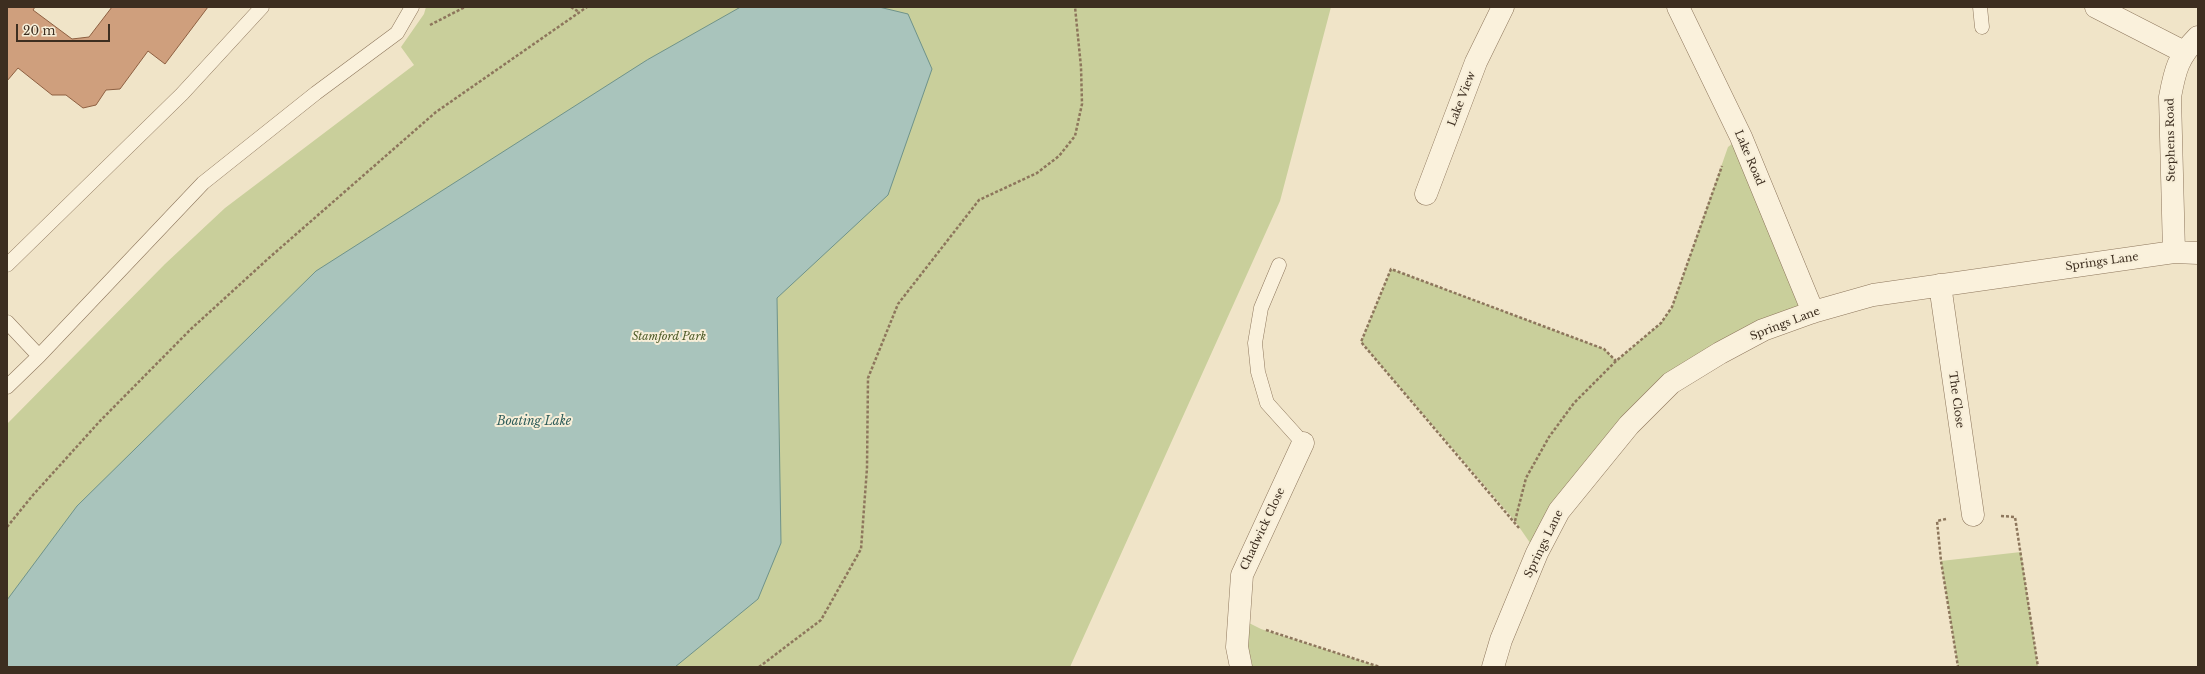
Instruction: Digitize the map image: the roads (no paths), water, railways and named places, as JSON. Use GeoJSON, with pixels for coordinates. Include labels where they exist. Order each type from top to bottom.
{"type":"FeatureCollection","features":[{"type":"Feature","properties":{"kind":"street","name":"Lake View"},"geometry":{"type":"LineString","coordinates":[[1426,194],[1476,62],[1503,7]]}},
{"type":"Feature","properties":{"kind":"street","name":"Lake Road"},"geometry":{"type":"LineString","coordinates":[[1678,7],[1741,137],[1813,312]]}},
{"type":"Feature","properties":{"kind":"street"},"geometry":{"type":"LineString","coordinates":[[2096,7],[2191,44]]}},
{"type":"Feature","properties":{"kind":"street","name":"Stephens Road"},"geometry":{"type":"LineString","coordinates":[[2174,252],[2170,97],[2174,75],[2191,44]]}},
{"type":"Feature","properties":{"kind":"street","name":"Springs Lane"},"geometry":{"type":"LineString","coordinates":[[1493,667],[1501,640],[1537,553],[1559,510],[1629,425],[1671,383],[1720,353],[1763,330],[1813,312],[1873,295],[2174,252],[2198,253]]}},
{"type":"Feature","properties":{"kind":"street","name":"The Close"},"geometry":{"type":"LineString","coordinates":[[1940,285],[1972,515]]}},
{"type":"Feature","properties":{"kind":"street","name":"Chadwick Close"},"geometry":{"type":"LineString","coordinates":[[1241,667],[1237,647],[1242,574],[1303,443]]}},
{"type":"Feature","properties":{"kind":"lane"},"geometry":{"type":"LineString","coordinates":[[7,265],[182,94],[262,7]]}},
{"type":"Feature","properties":{"kind":"lane"},"geometry":{"type":"LineString","coordinates":[[7,387],[39,356],[203,183],[316,93],[397,33],[412,7]]}},
{"type":"Feature","properties":{"kind":"lane"},"geometry":{"type":"LineString","coordinates":[[1980,7],[1982,27]]}},
{"type":"Feature","properties":{"kind":"lane"},"geometry":{"type":"LineString","coordinates":[[1279,265],[1261,308],[1255,343],[1258,372],[1267,403],[1303,443]]}},
{"type":"Feature","properties":{"kind":"lane"},"geometry":{"type":"LineString","coordinates":[[7,322],[39,356]]}},
{"type":"Feature","properties":{"kind":"water","name":"Boating Lake"},"geometry":{"type":"Polygon","coordinates":[[[741,7],[879,7],[908,14],[932,69],[888,195],[777,298],[781,543],[758,599],[675,667],[7,667],[7,600],[77,506],[316,271],[647,60],[741,7]]]}},
{"type":"Feature","properties":{"kind":"park label","name":"Stamford Park"},"geometry":{"type":"Point","coordinates":[669,337]}}]}
